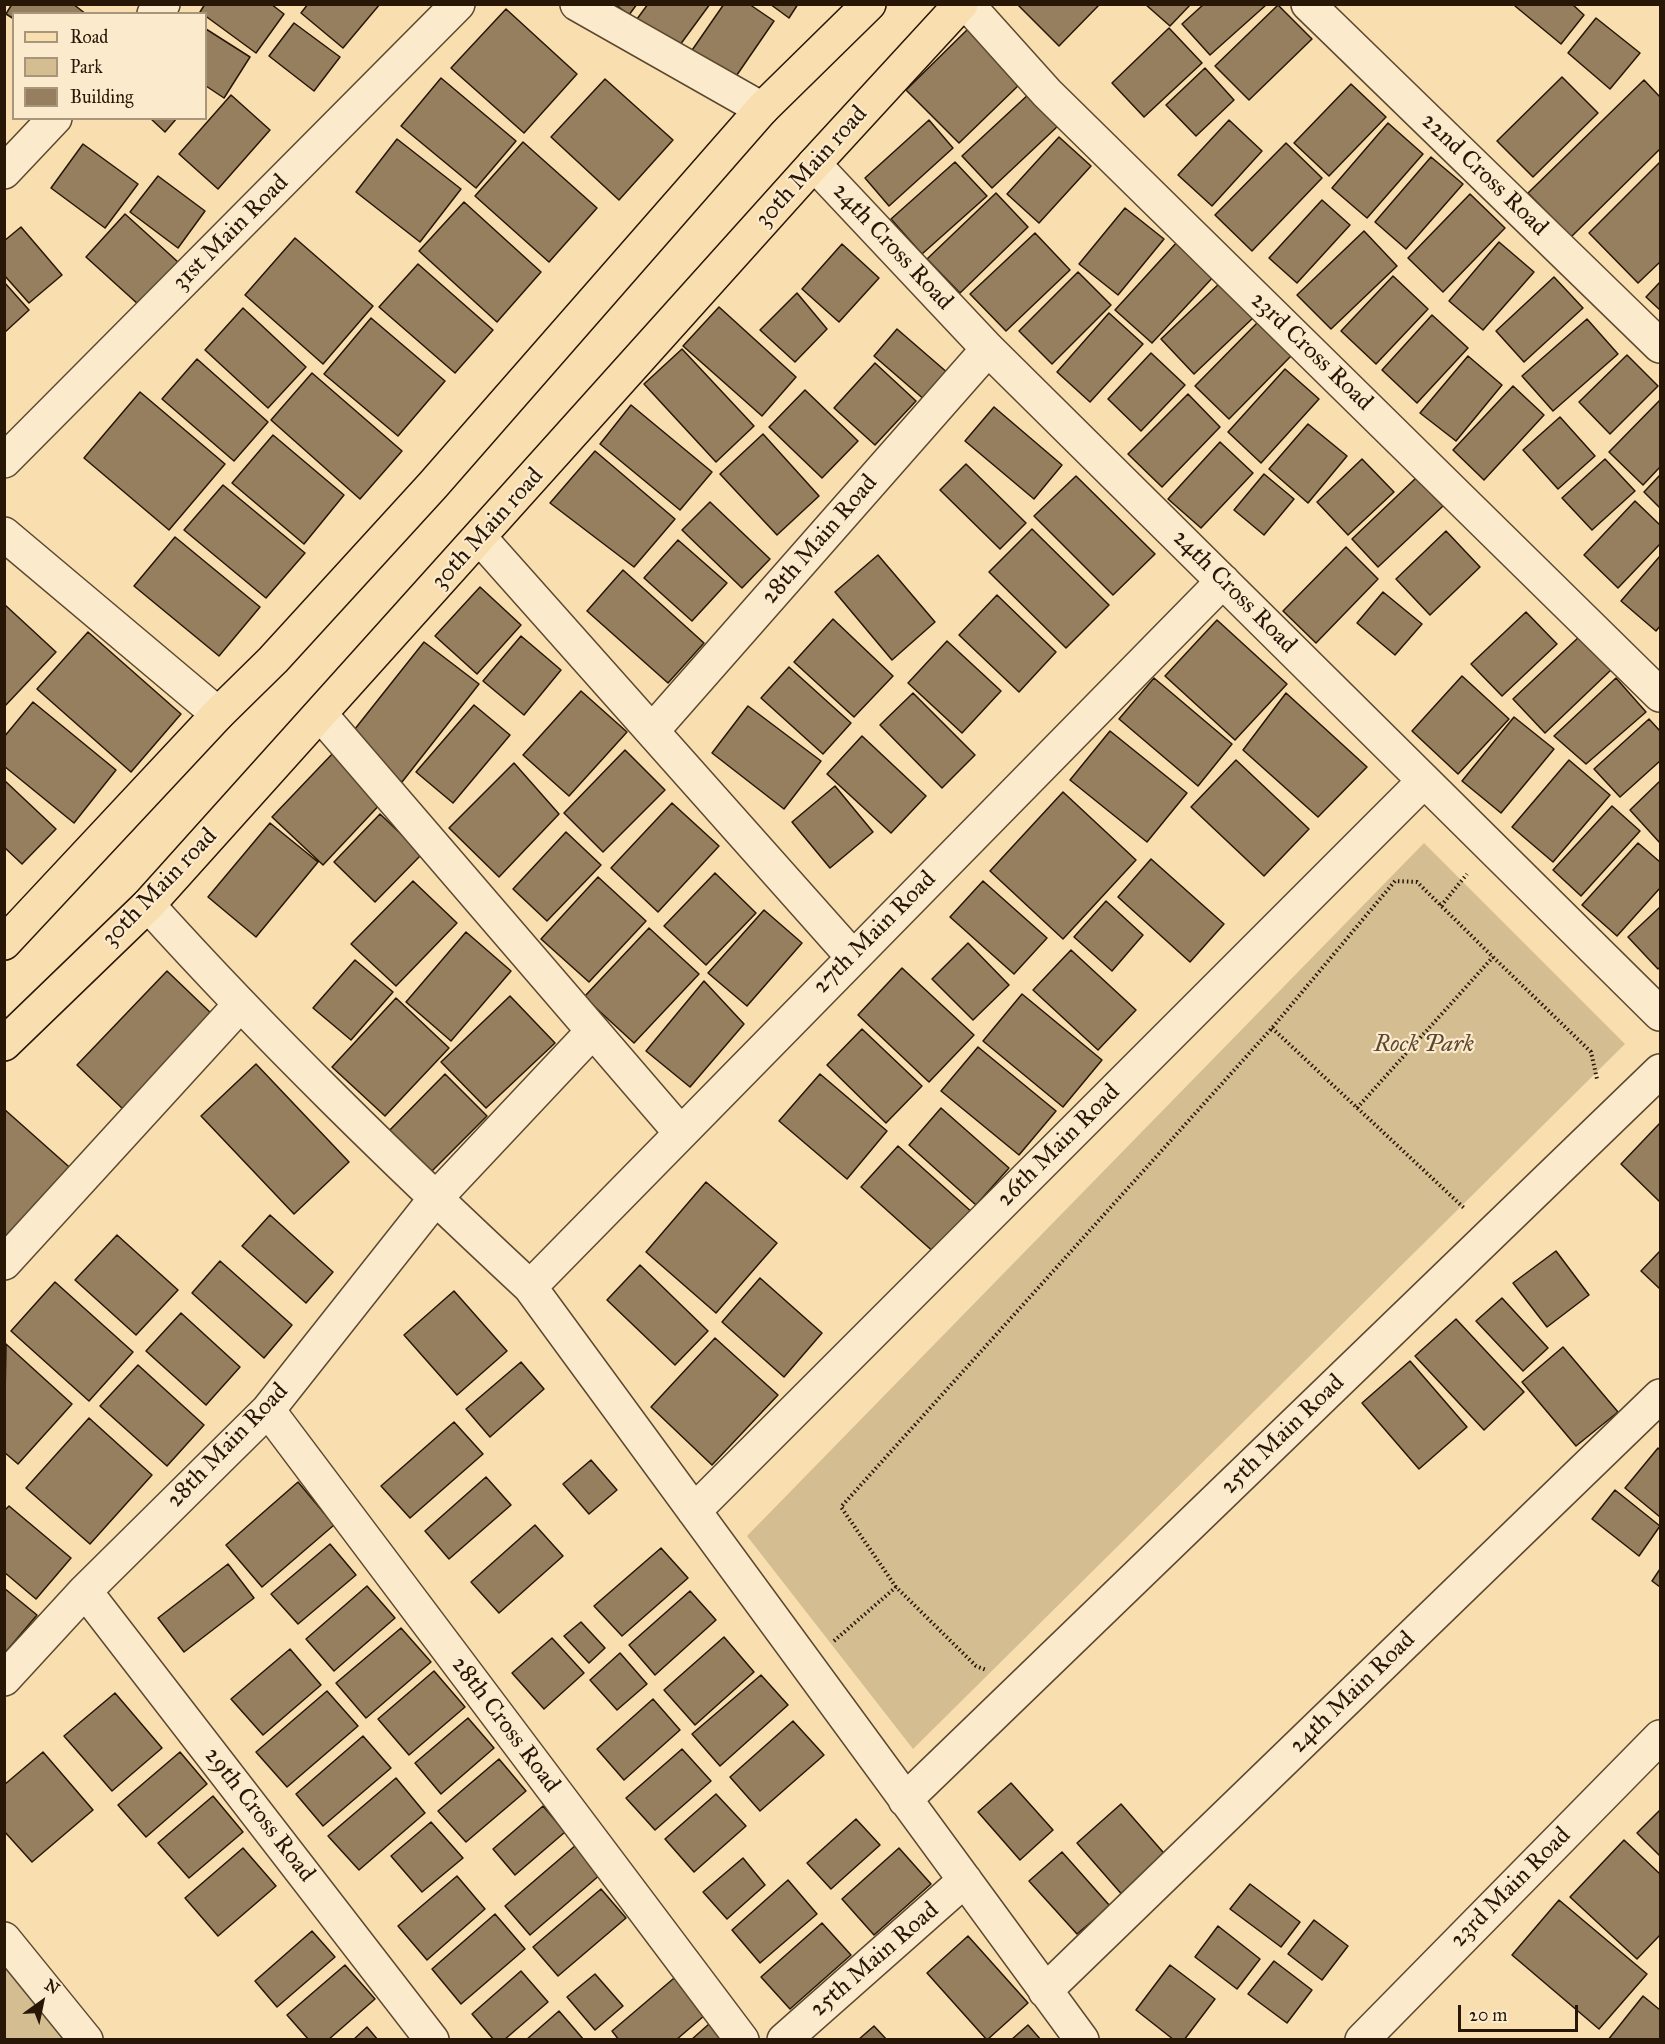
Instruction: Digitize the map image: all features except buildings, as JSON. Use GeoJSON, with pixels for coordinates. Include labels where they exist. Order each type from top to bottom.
{"type":"FeatureCollection","features":[{"type":"Feature","properties":{"kind":"main road"},"geometry":{"type":"LineString","coordinates":[[4,943],[218,714],[273,660],[433,485],[762,109],[869,4]]}},
{"type":"Feature","properties":{"kind":"main road","name":"30th Main road"},"geometry":{"type":"LineString","coordinates":[[4,1044],[148,905],[814,164],[961,4]]}},
{"type":"Feature","properties":{"kind":"street","name":"31st Main Road"},"geometry":{"type":"LineString","coordinates":[[4,461],[458,4]]}},
{"type":"Feature","properties":{"kind":"street"},"geometry":{"type":"LineString","coordinates":[[577,4],[762,109]]}},
{"type":"Feature","properties":{"kind":"street","name":"23rd Cross Road"},"geometry":{"type":"LineString","coordinates":[[967,4],[1047,93],[1660,695]]}},
{"type":"Feature","properties":{"kind":"street","name":"22nd Cross Road"},"geometry":{"type":"LineString","coordinates":[[1308,4],[1660,346]]}},
{"type":"Feature","properties":{"kind":"street"},"geometry":{"type":"LineString","coordinates":[[4,172],[53,120]]}},
{"type":"Feature","properties":{"kind":"street","name":"24th Cross Road"},"geometry":{"type":"LineString","coordinates":[[814,164],[988,349],[1660,1014]]}},
{"type":"Feature","properties":{"kind":"street","name":"28th Main Road"},"geometry":{"type":"LineString","coordinates":[[652,731],[988,349]]}},
{"type":"Feature","properties":{"kind":"street"},"geometry":{"type":"LineString","coordinates":[[4,534],[218,714]]}},
{"type":"Feature","properties":{"kind":"street"},"geometry":{"type":"LineString","coordinates":[[480,538],[852,956]]}},
{"type":"Feature","properties":{"kind":"street","name":"27th Main Road"},"geometry":{"type":"LineString","coordinates":[[530,1287],[1222,581]]}},
{"type":"Feature","properties":{"kind":"street"},"geometry":{"type":"LineString","coordinates":[[321,715],[680,1132]]}},
{"type":"Feature","properties":{"kind":"street","name":"26th Main Road"},"geometry":{"type":"LineString","coordinates":[[694,1511],[1424,781]]}},
{"type":"Feature","properties":{"kind":"street"},"geometry":{"type":"LineString","coordinates":[[148,905],[239,1006],[435,1198],[530,1287],[1082,2040]]}},
{"type":"Feature","properties":{"kind":"street"},"geometry":{"type":"LineString","coordinates":[[4,1263],[239,1006]]}},
{"type":"Feature","properties":{"kind":"street","name":"28th Main Road"},"geometry":{"type":"LineString","coordinates":[[4,1680],[86,1591],[268,1410],[435,1198],[593,1031]]}},
{"type":"Feature","properties":{"kind":"street","name":"25th Main Road"},"geometry":{"type":"LineString","coordinates":[[905,1800],[1660,1071]]}},
{"type":"Feature","properties":{"kind":"street","name":"24th Main Road"},"geometry":{"type":"LineString","coordinates":[[1046,1991],[1660,1396]]}},
{"type":"Feature","properties":{"kind":"street","name":"28th Cross Road"},"geometry":{"type":"LineString","coordinates":[[268,1410],[742,2040]]}},
{"type":"Feature","properties":{"kind":"street","name":"29th Cross Road"},"geometry":{"type":"LineString","coordinates":[[86,1591],[432,2040]]}},
{"type":"Feature","properties":{"kind":"street","name":"23rd Main Road"},"geometry":{"type":"LineString","coordinates":[[1362,2040],[1660,1737]]}},
{"type":"Feature","properties":{"kind":"street","name":"25th Main Road"},"geometry":{"type":"LineString","coordinates":[[784,2040],[965,1880]]}},
{"type":"Feature","properties":{"kind":"street"},"geometry":{"type":"LineString","coordinates":[[4,1939],[86,2040]]}},
{"type":"Feature","properties":{"kind":"path"},"geometry":{"type":"LineString","coordinates":[[994,1673],[976,1666],[896,1587],[841,1507],[1272,1028],[1395,881],[1417,882],[1591,1053],[1599,1087]]}},
{"type":"Feature","properties":{"kind":"path"},"geometry":{"type":"LineString","coordinates":[[1357,1108],[1493,957]]}},
{"type":"Feature","properties":{"kind":"path"},"geometry":{"type":"LineString","coordinates":[[1272,1028],[1471,1215]]}},
{"type":"Feature","properties":{"kind":"path"},"geometry":{"type":"LineString","coordinates":[[807,1665],[896,1587]]}},
{"type":"Feature","properties":{"kind":"green space","name":"Rock Park"},"geometry":{"type":"Polygon","coordinates":[[[1424,843],[1625,1044],[913,1749],[747,1536],[1424,843]]]}},
{"type":"Feature","properties":{"kind":"green space"},"geometry":{"type":"Polygon","coordinates":[[[5,1956],[68,2039],[5,2039],[5,1956]]]}}]}
